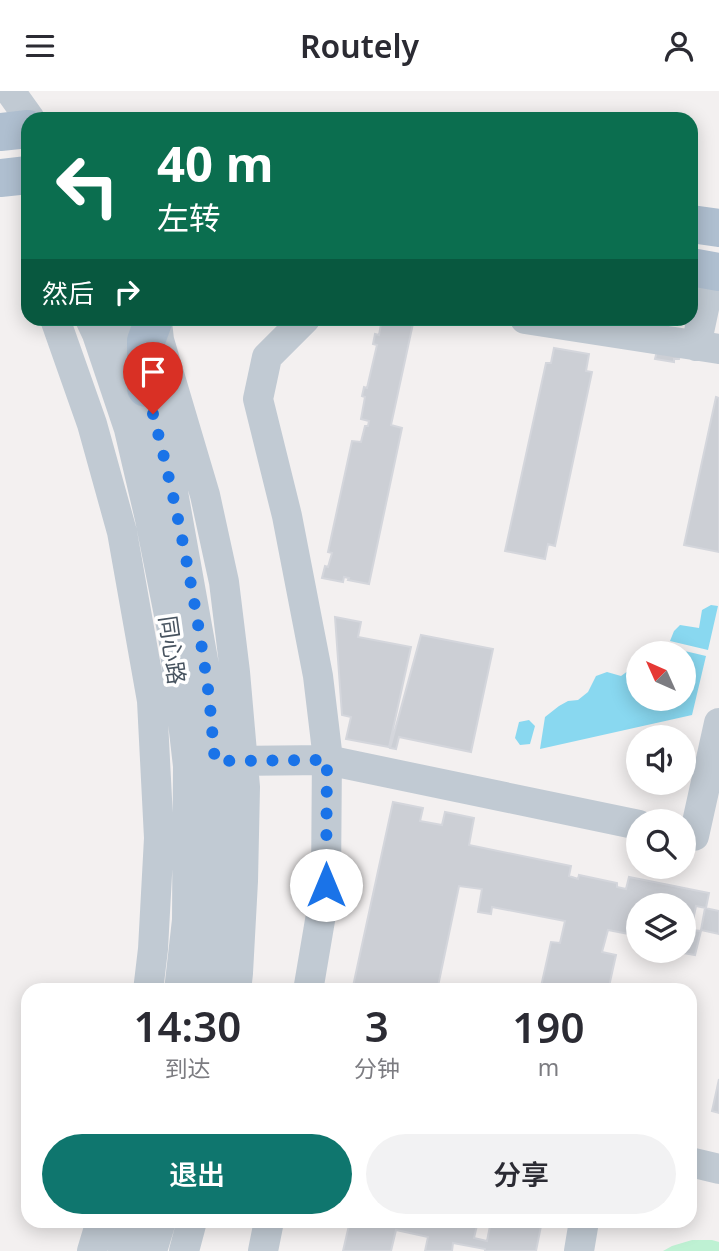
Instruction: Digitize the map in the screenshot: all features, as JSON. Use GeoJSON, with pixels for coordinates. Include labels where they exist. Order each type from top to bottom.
{"type":"FeatureCollection","features":[{"type":"Feature","properties":{"kind":"main road"},"geometry":{"type":"LineString","coordinates":[[698,225],[719,228]]}},
{"type":"Feature","properties":{"kind":"main road"},"geometry":{"type":"LineString","coordinates":[[146,389],[146,341],[152,326]]}},
{"type":"Feature","properties":{"kind":"street"},"geometry":{"type":"LineString","coordinates":[[10,91],[19,180]]}},
{"type":"Feature","properties":{"kind":"street"},"geometry":{"type":"LineString","coordinates":[[570,326],[707,347],[707,270]]}},
{"type":"Feature","properties":{"kind":"street"},"geometry":{"type":"LineString","coordinates":[[57,326],[92,424],[122,532],[152,701],[159,838],[149,983]]}},
{"type":"Feature","properties":{"kind":"street","name":"同心路"},"geometry":{"type":"LineString","coordinates":[[93,326],[129,429],[173,635],[188,766],[187,920],[180,983]]}},
{"type":"Feature","properties":{"kind":"street","name":"同心路"},"geometry":{"type":"LineString","coordinates":[[125,326],[146,389],[175,504],[207,682],[229,761],[215,933],[208,983]]}},
{"type":"Feature","properties":{"kind":"street"},"geometry":{"type":"LineString","coordinates":[[156,326],[205,495],[225,582],[229,761],[243,881],[237,983]]}},
{"type":"Feature","properties":{"kind":"street"},"geometry":{"type":"LineString","coordinates":[[298,326],[267,356],[258,399],[287,516],[318,676],[327,751],[326,885],[309,983]]}},
{"type":"Feature","properties":{"kind":"street"},"geometry":{"type":"LineString","coordinates":[[696,828],[719,723]]}},
{"type":"Feature","properties":{"kind":"street"},"geometry":{"type":"LineString","coordinates":[[229,761],[327,760],[626,822]]}},
{"type":"Feature","properties":{"kind":"street"},"geometry":{"type":"LineString","coordinates":[[697,1164],[719,1169]]}},
{"type":"Feature","properties":{"kind":"street"},"geometry":{"type":"LineString","coordinates":[[92,1251],[99,1228]]}},
{"type":"Feature","properties":{"kind":"street"},"geometry":{"type":"LineString","coordinates":[[123,1251],[129,1228]]}},
{"type":"Feature","properties":{"kind":"street"},"geometry":{"type":"LineString","coordinates":[[152,1251],[159,1228]]}},
{"type":"Feature","properties":{"kind":"street"},"geometry":{"type":"LineString","coordinates":[[184,1251],[190,1228]]}},
{"type":"Feature","properties":{"kind":"street"},"geometry":{"type":"LineString","coordinates":[[263,1251],[268,1228]]}},
{"type":"Feature","properties":{"kind":"street"},"geometry":{"type":"LineString","coordinates":[[579,1251],[583,1228]]}},
{"type":"Feature","properties":{"kind":"green space"},"geometry":{"type":"Polygon","coordinates":[[[692,1240],[719,1242],[719,1251],[663,1251],[672,1246],[692,1240]]]}},
{"type":"Feature","properties":{"kind":"water"},"geometry":{"type":"Polygon","coordinates":[[[711,605],[718,606],[708,650],[696,647],[696,641],[670,641],[680,625],[699,628],[702,610],[711,605]]]}},
{"type":"Feature","properties":{"kind":"water"},"geometry":{"type":"Polygon","coordinates":[[[696,654],[706,656],[696,698],[696,654]]]}},
{"type":"Feature","properties":{"kind":"water"},"geometry":{"type":"Polygon","coordinates":[[[607,672],[621,676],[626,672],[626,711],[693,711],[692,715],[647,725],[626,725],[626,730],[540,749],[545,717],[559,706],[578,700],[588,692],[596,676],[607,672]]]}},
{"type":"Feature","properties":{"kind":"water"},"geometry":{"type":"Polygon","coordinates":[[[529,720],[535,726],[530,744],[520,745],[515,738],[519,722],[529,720]]]}},
{"type":"Feature","properties":{"kind":"building"},"geometry":{"type":"Polygon","coordinates":[[[381,326],[412,326],[391,425],[402,428],[369,584],[344,577],[343,582],[322,578],[332,553],[328,552],[352,441],[361,442],[365,426],[368,426],[369,421],[361,419],[365,397],[362,396],[364,387],[367,388],[377,345],[373,344],[375,334],[379,335],[381,326]]]}},
{"type":"Feature","properties":{"kind":"building"},"geometry":{"type":"Polygon","coordinates":[[[658,347],[680,355],[679,359],[674,359],[674,362],[655,359],[658,347]]]}},
{"type":"Feature","properties":{"kind":"building"},"geometry":{"type":"Polygon","coordinates":[[[554,348],[589,354],[586,371],[592,372],[555,546],[548,544],[545,559],[505,551],[546,363],[551,363],[554,348]]]}},
{"type":"Feature","properties":{"kind":"building"},"geometry":{"type":"Polygon","coordinates":[[[716,397],[719,398],[719,552],[684,545],[716,397]]]}},
{"type":"Feature","properties":{"kind":"building"},"geometry":{"type":"Polygon","coordinates":[[[335,617],[361,622],[358,637],[411,647],[389,747],[346,739],[351,717],[342,715],[335,617]]]}},
{"type":"Feature","properties":{"kind":"building"},"geometry":{"type":"Polygon","coordinates":[[[421,635],[493,649],[471,752],[399,737],[396,749],[390,748],[421,635]]]}},
{"type":"Feature","properties":{"kind":"building"},"geometry":{"type":"Polygon","coordinates":[[[393,802],[423,808],[420,821],[442,825],[445,812],[474,818],[469,845],[571,866],[569,876],[578,879],[579,875],[617,883],[617,887],[626,889],[628,879],[639,879],[709,893],[706,908],[696,906],[696,893],[626,893],[626,933],[608,930],[602,952],[616,955],[610,983],[542,983],[551,942],[560,943],[565,921],[492,907],[491,914],[478,912],[482,889],[459,886],[439,983],[354,983],[393,802]]]}},
{"type":"Feature","properties":{"kind":"building"},"geometry":{"type":"Polygon","coordinates":[[[705,908],[719,911],[719,934],[701,930],[705,908]]]}},
{"type":"Feature","properties":{"kind":"building"},"geometry":{"type":"Polygon","coordinates":[[[696,930],[701,931],[696,951],[696,930]]]}},
{"type":"Feature","properties":{"kind":"building"},"geometry":{"type":"Polygon","coordinates":[[[719,1079],[719,1113],[712,1111],[719,1079]]]}},
{"type":"Feature","properties":{"kind":"building"},"geometry":{"type":"Polygon","coordinates":[[[348,1228],[476,1228],[474,1238],[487,1241],[490,1228],[541,1228],[536,1251],[485,1251],[453,1243],[452,1251],[425,1251],[428,1237],[396,1230],[391,1251],[343,1251],[348,1228]]]}},
{"type":"Feature","properties":{"kind":"route"},"geometry":{"type":"LineString","coordinates":[[153,414],[173,492],[189,580],[207,682],[215,761],[327,760],[326,885]]}}]}
